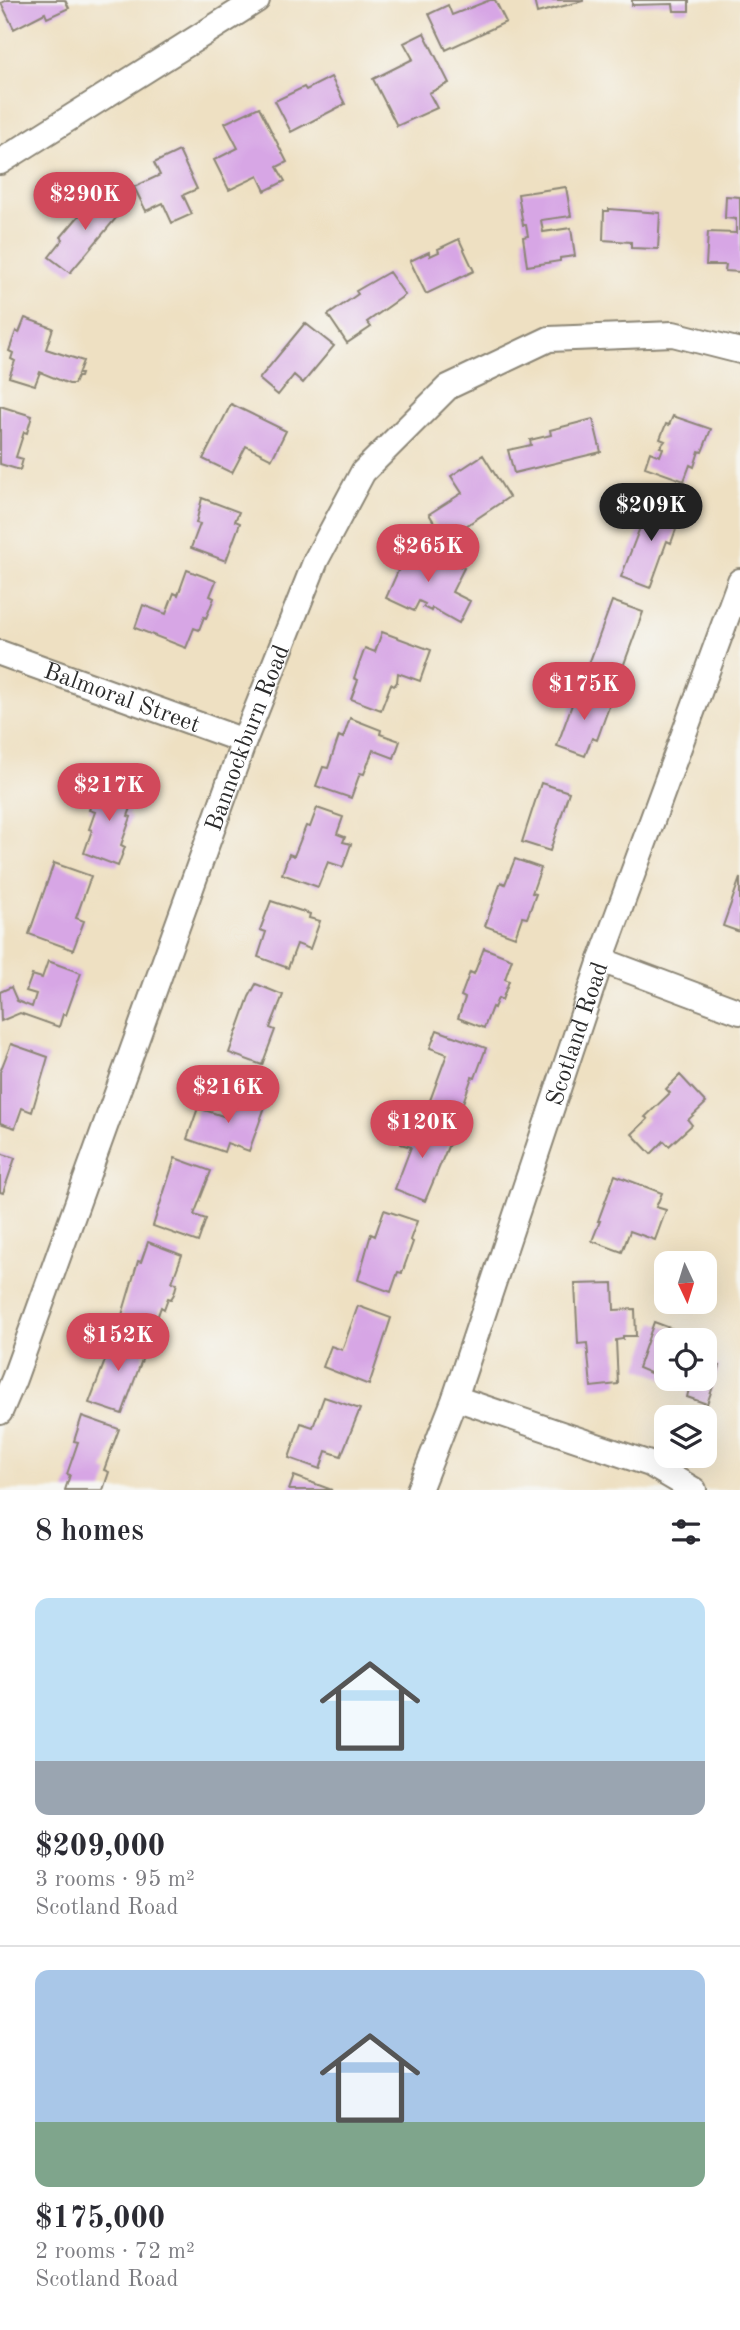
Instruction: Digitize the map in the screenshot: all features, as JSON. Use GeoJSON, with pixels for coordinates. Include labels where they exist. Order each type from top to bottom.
{"type":"FeatureCollection","features":[{"type":"Feature","properties":{"kind":"street"},"geometry":{"type":"LineString","coordinates":[[0,162],[257,0]]}},
{"type":"Feature","properties":{"kind":"street","name":"Bannockburn Road"},"geometry":{"type":"LineString","coordinates":[[0,1412],[15,1379],[244,741],[316,560],[363,472],[448,387],[549,339],[673,334],[740,351]]}},
{"type":"Feature","properties":{"kind":"street","name":"Scotland Road"},"geometry":{"type":"LineString","coordinates":[[419,1490],[454,1398],[601,960],[740,581]]}},
{"type":"Feature","properties":{"kind":"street","name":"Balmoral Street"},"geometry":{"type":"LineString","coordinates":[[0,653],[244,741]]}},
{"type":"Feature","properties":{"kind":"street"},"geometry":{"type":"LineString","coordinates":[[601,960],[740,1012]]}},
{"type":"Feature","properties":{"kind":"street"},"geometry":{"type":"LineString","coordinates":[[454,1398],[650,1464],[694,1490]]}},
{"type":"Feature","properties":{"kind":"building"},"geometry":{"type":"Polygon","coordinates":[[[7,0],[65,0],[69,8],[47,18],[45,13],[14,29],[1,3],[7,0]]]}},
{"type":"Feature","properties":{"kind":"building"},"geometry":{"type":"Polygon","coordinates":[[[495,0],[506,22],[446,50],[429,14],[448,5],[452,15],[495,0]]]}},
{"type":"Feature","properties":{"kind":"building"},"geometry":{"type":"Polygon","coordinates":[[[534,0],[583,0],[583,1],[537,13],[534,0]]]}},
{"type":"Feature","properties":{"kind":"building"},"geometry":{"type":"Polygon","coordinates":[[[632,0],[689,0],[689,11],[674,11],[673,4],[632,5],[632,0]]]}},
{"type":"Feature","properties":{"kind":"building"},"geometry":{"type":"Polygon","coordinates":[[[424,33],[449,83],[429,93],[437,108],[397,126],[373,79],[413,59],[404,43],[424,33]]]}},
{"type":"Feature","properties":{"kind":"building"},"geometry":{"type":"Polygon","coordinates":[[[331,77],[345,104],[291,132],[275,101],[304,87],[306,90],[331,77]]]}},
{"type":"Feature","properties":{"kind":"building"},"geometry":{"type":"Polygon","coordinates":[[[259,107],[287,162],[277,167],[285,181],[265,191],[258,176],[229,190],[214,160],[238,148],[225,123],[259,107]]]}},
{"type":"Feature","properties":{"kind":"building"},"geometry":{"type":"Polygon","coordinates":[[[179,151],[197,189],[183,195],[192,214],[172,223],[163,203],[146,211],[134,187],[160,175],[154,163],[179,151]]]}},
{"type":"Feature","properties":{"kind":"building"},"geometry":{"type":"Polygon","coordinates":[[[566,187],[571,216],[541,220],[543,232],[571,228],[575,256],[527,266],[523,237],[528,236],[526,225],[523,225],[518,194],[566,187]]]}},
{"type":"Feature","properties":{"kind":"building"},"geometry":{"type":"Polygon","coordinates":[[[99,192],[122,211],[70,273],[49,257],[63,239],[61,237],[99,192]]]}},
{"type":"Feature","properties":{"kind":"building"},"geometry":{"type":"Polygon","coordinates":[[[726,196],[740,197],[740,272],[725,271],[726,265],[706,265],[708,232],[736,233],[736,219],[725,218],[726,196]]]}},
{"type":"Feature","properties":{"kind":"building"},"geometry":{"type":"Polygon","coordinates":[[[609,209],[660,213],[658,249],[631,248],[631,242],[603,240],[604,211],[609,209]]]}},
{"type":"Feature","properties":{"kind":"building"},"geometry":{"type":"Polygon","coordinates":[[[459,239],[474,271],[426,294],[410,261],[429,252],[430,256],[439,252],[438,249],[459,239]]]}},
{"type":"Feature","properties":{"kind":"building"},"geometry":{"type":"Polygon","coordinates":[[[389,272],[405,295],[367,322],[371,327],[347,343],[328,315],[358,294],[356,291],[389,272]]]}},
{"type":"Feature","properties":{"kind":"building"},"geometry":{"type":"Polygon","coordinates":[[[25,318],[53,328],[46,349],[83,361],[78,374],[81,374],[80,377],[77,377],[74,384],[40,372],[35,385],[9,377],[15,361],[11,359],[13,353],[9,351],[16,331],[19,333],[25,318]]]}},
{"type":"Feature","properties":{"kind":"building"},"geometry":{"type":"Polygon","coordinates":[[[305,323],[334,346],[303,383],[294,375],[278,395],[259,379],[305,323]]]}},
{"type":"Feature","properties":{"kind":"building"},"geometry":{"type":"Polygon","coordinates":[[[231,404],[286,431],[272,459],[246,446],[232,473],[203,459],[231,404]]]}},
{"type":"Feature","properties":{"kind":"building"},"geometry":{"type":"Polygon","coordinates":[[[0,406],[32,416],[16,457],[23,459],[20,470],[0,464],[0,406]]]}},
{"type":"Feature","properties":{"kind":"building"},"geometry":{"type":"Polygon","coordinates":[[[673,416],[711,429],[702,452],[699,451],[694,467],[690,465],[684,481],[645,467],[650,452],[660,456],[663,448],[660,447],[665,441],[660,439],[666,424],[669,425],[673,416]]]}},
{"type":"Feature","properties":{"kind":"building"},"geometry":{"type":"Polygon","coordinates":[[[593,419],[601,452],[514,473],[508,450],[531,445],[530,440],[551,435],[550,430],[593,419]]]}},
{"type":"Feature","properties":{"kind":"building"},"geometry":{"type":"Polygon","coordinates":[[[483,455],[509,497],[445,540],[429,514],[462,493],[451,476],[483,455]]]}},
{"type":"Feature","properties":{"kind":"building"},"geometry":{"type":"Polygon","coordinates":[[[202,498],[239,512],[235,521],[240,523],[226,561],[191,548],[200,524],[196,523],[202,498]]]}},
{"type":"Feature","properties":{"kind":"building"},"geometry":{"type":"Polygon","coordinates":[[[651,499],[678,509],[675,519],[679,521],[671,543],[667,541],[650,588],[621,577],[651,499]]]}},
{"type":"Feature","properties":{"kind":"building"},"geometry":{"type":"Polygon","coordinates":[[[412,545],[464,568],[452,592],[470,601],[459,623],[432,608],[431,611],[423,607],[425,604],[419,601],[414,611],[386,598],[412,545]]]}},
{"type":"Feature","properties":{"kind":"building"},"geometry":{"type":"Polygon","coordinates":[[[187,570],[216,581],[210,596],[214,598],[206,618],[204,617],[199,630],[194,628],[186,648],[135,628],[143,605],[166,614],[174,593],[178,595],[187,570]]]}},
{"type":"Feature","properties":{"kind":"building"},"geometry":{"type":"Polygon","coordinates":[[[612,601],[643,612],[620,675],[589,664],[612,601]]]}},
{"type":"Feature","properties":{"kind":"building"},"geometry":{"type":"Polygon","coordinates":[[[382,632],[431,650],[420,681],[398,673],[397,682],[394,686],[391,684],[381,710],[351,699],[358,680],[354,678],[365,648],[375,652],[382,632]]]}},
{"type":"Feature","properties":{"kind":"building"},"geometry":{"type":"Polygon","coordinates":[[[578,688],[611,701],[597,740],[592,738],[585,756],[557,746],[578,688]]]}},
{"type":"Feature","properties":{"kind":"building"},"geometry":{"type":"Polygon","coordinates":[[[350,718],[400,741],[394,758],[373,750],[364,774],[360,773],[351,798],[316,786],[323,767],[328,768],[339,736],[343,738],[350,718]]]}},
{"type":"Feature","properties":{"kind":"building"},"geometry":{"type":"Polygon","coordinates":[[[100,782],[136,795],[128,816],[131,817],[121,845],[125,847],[118,866],[84,853],[95,812],[89,810],[100,782]]]}},
{"type":"Feature","properties":{"kind":"building"},"geometry":{"type":"Polygon","coordinates":[[[541,783],[569,792],[550,851],[522,842],[541,783]]]}},
{"type":"Feature","properties":{"kind":"building"},"geometry":{"type":"Polygon","coordinates":[[[317,808],[343,817],[337,834],[345,837],[343,842],[351,844],[343,867],[328,862],[318,887],[282,874],[289,854],[294,856],[306,826],[310,827],[317,808]]]}},
{"type":"Feature","properties":{"kind":"building"},"geometry":{"type":"Polygon","coordinates":[[[515,859],[541,868],[532,893],[536,894],[527,918],[522,917],[515,937],[485,926],[501,882],[505,884],[515,859]]]}},
{"type":"Feature","properties":{"kind":"building"},"geometry":{"type":"Polygon","coordinates":[[[54,863],[91,876],[76,918],[84,921],[73,950],[29,934],[54,863]]]}},
{"type":"Feature","properties":{"kind":"building"},"geometry":{"type":"Polygon","coordinates":[[[740,878],[740,932],[723,926],[740,878]]]}},
{"type":"Feature","properties":{"kind":"building"},"geometry":{"type":"Polygon","coordinates":[[[271,901],[310,914],[309,918],[320,921],[310,949],[297,944],[288,968],[258,957],[266,932],[260,930],[271,901]]]}},
{"type":"Feature","properties":{"kind":"building"},"geometry":{"type":"Polygon","coordinates":[[[484,948],[512,959],[505,979],[509,981],[502,1000],[498,998],[494,1008],[492,1007],[484,1028],[458,1018],[465,998],[461,996],[470,972],[474,974],[484,948]]]}},
{"type":"Feature","properties":{"kind":"building"},"geometry":{"type":"Polygon","coordinates":[[[48,961],[81,973],[59,1027],[20,1013],[1,1021],[0,992],[11,987],[17,1001],[32,1007],[36,994],[26,991],[32,975],[42,978],[48,961]]]}},
{"type":"Feature","properties":{"kind":"building"},"geometry":{"type":"Polygon","coordinates":[[[256,984],[283,995],[270,1028],[275,1030],[262,1065],[229,1053],[256,984]]]}},
{"type":"Feature","properties":{"kind":"building"},"geometry":{"type":"Polygon","coordinates":[[[437,1030],[486,1048],[458,1117],[428,1106],[447,1054],[430,1048],[437,1030]]]}},
{"type":"Feature","properties":{"kind":"building"},"geometry":{"type":"Polygon","coordinates":[[[11,1044],[48,1057],[32,1112],[22,1108],[15,1128],[0,1123],[0,1072],[11,1044]]]}},
{"type":"Feature","properties":{"kind":"building"},"geometry":{"type":"Polygon","coordinates":[[[680,1075],[706,1103],[688,1120],[692,1125],[669,1146],[664,1141],[651,1154],[632,1134],[670,1093],[666,1089],[680,1075]]]}},
{"type":"Feature","properties":{"kind":"building"},"geometry":{"type":"Polygon","coordinates":[[[234,1093],[266,1104],[249,1151],[227,1143],[224,1152],[187,1139],[198,1108],[226,1117],[234,1093]]]}},
{"type":"Feature","properties":{"kind":"building"},"geometry":{"type":"Polygon","coordinates":[[[409,1122],[452,1137],[425,1201],[395,1189],[411,1147],[401,1144],[409,1122]]]}},
{"type":"Feature","properties":{"kind":"building"},"geometry":{"type":"Polygon","coordinates":[[[0,1153],[15,1158],[3,1193],[0,1192],[0,1153]]]}},
{"type":"Feature","properties":{"kind":"building"},"geometry":{"type":"Polygon","coordinates":[[[175,1158],[211,1171],[194,1215],[206,1219],[198,1242],[153,1226],[175,1158]]]}},
{"type":"Feature","properties":{"kind":"building"},"geometry":{"type":"Polygon","coordinates":[[[615,1175],[662,1193],[656,1207],[666,1210],[655,1240],[630,1231],[622,1252],[592,1241],[615,1175]]]}},
{"type":"Feature","properties":{"kind":"building"},"geometry":{"type":"Polygon","coordinates":[[[384,1210],[417,1221],[402,1273],[398,1272],[391,1292],[358,1280],[371,1234],[375,1236],[384,1210]]]}},
{"type":"Feature","properties":{"kind":"building"},"geometry":{"type":"Polygon","coordinates":[[[148,1242],[182,1255],[172,1282],[177,1283],[174,1294],[171,1299],[168,1298],[164,1309],[161,1307],[154,1326],[122,1315],[138,1261],[141,1262],[148,1242]]]}},
{"type":"Feature","properties":{"kind":"building"},"geometry":{"type":"Polygon","coordinates":[[[613,1283],[614,1310],[635,1309],[636,1336],[623,1336],[623,1339],[616,1340],[618,1384],[591,1387],[587,1343],[578,1344],[575,1284],[613,1283]]]}},
{"type":"Feature","properties":{"kind":"building"},"geometry":{"type":"Polygon","coordinates":[[[358,1306],[391,1318],[369,1385],[323,1367],[331,1346],[342,1350],[358,1306]]]}},
{"type":"Feature","properties":{"kind":"building"},"geometry":{"type":"Polygon","coordinates":[[[654,1322],[670,1328],[654,1328],[654,1375],[638,1368],[654,1322]]]}},
{"type":"Feature","properties":{"kind":"building"},"geometry":{"type":"Polygon","coordinates":[[[112,1333],[147,1346],[122,1414],[89,1403],[106,1358],[103,1357],[112,1333]]]}},
{"type":"Feature","properties":{"kind":"building"},"geometry":{"type":"Polygon","coordinates":[[[688,1391],[711,1391],[707,1404],[687,1397],[688,1391]]]}},
{"type":"Feature","properties":{"kind":"building"},"geometry":{"type":"Polygon","coordinates":[[[324,1397],[360,1409],[341,1456],[326,1451],[320,1469],[289,1458],[301,1423],[313,1427],[324,1397]]]}},
{"type":"Feature","properties":{"kind":"building"},"geometry":{"type":"Polygon","coordinates":[[[82,1416],[119,1429],[104,1470],[109,1472],[103,1490],[65,1490],[70,1475],[67,1474],[78,1442],[74,1441],[82,1416]]]}},
{"type":"Feature","properties":{"kind":"building"},"geometry":{"type":"Polygon","coordinates":[[[294,1476],[332,1490],[289,1490],[294,1476]]]}}]}
